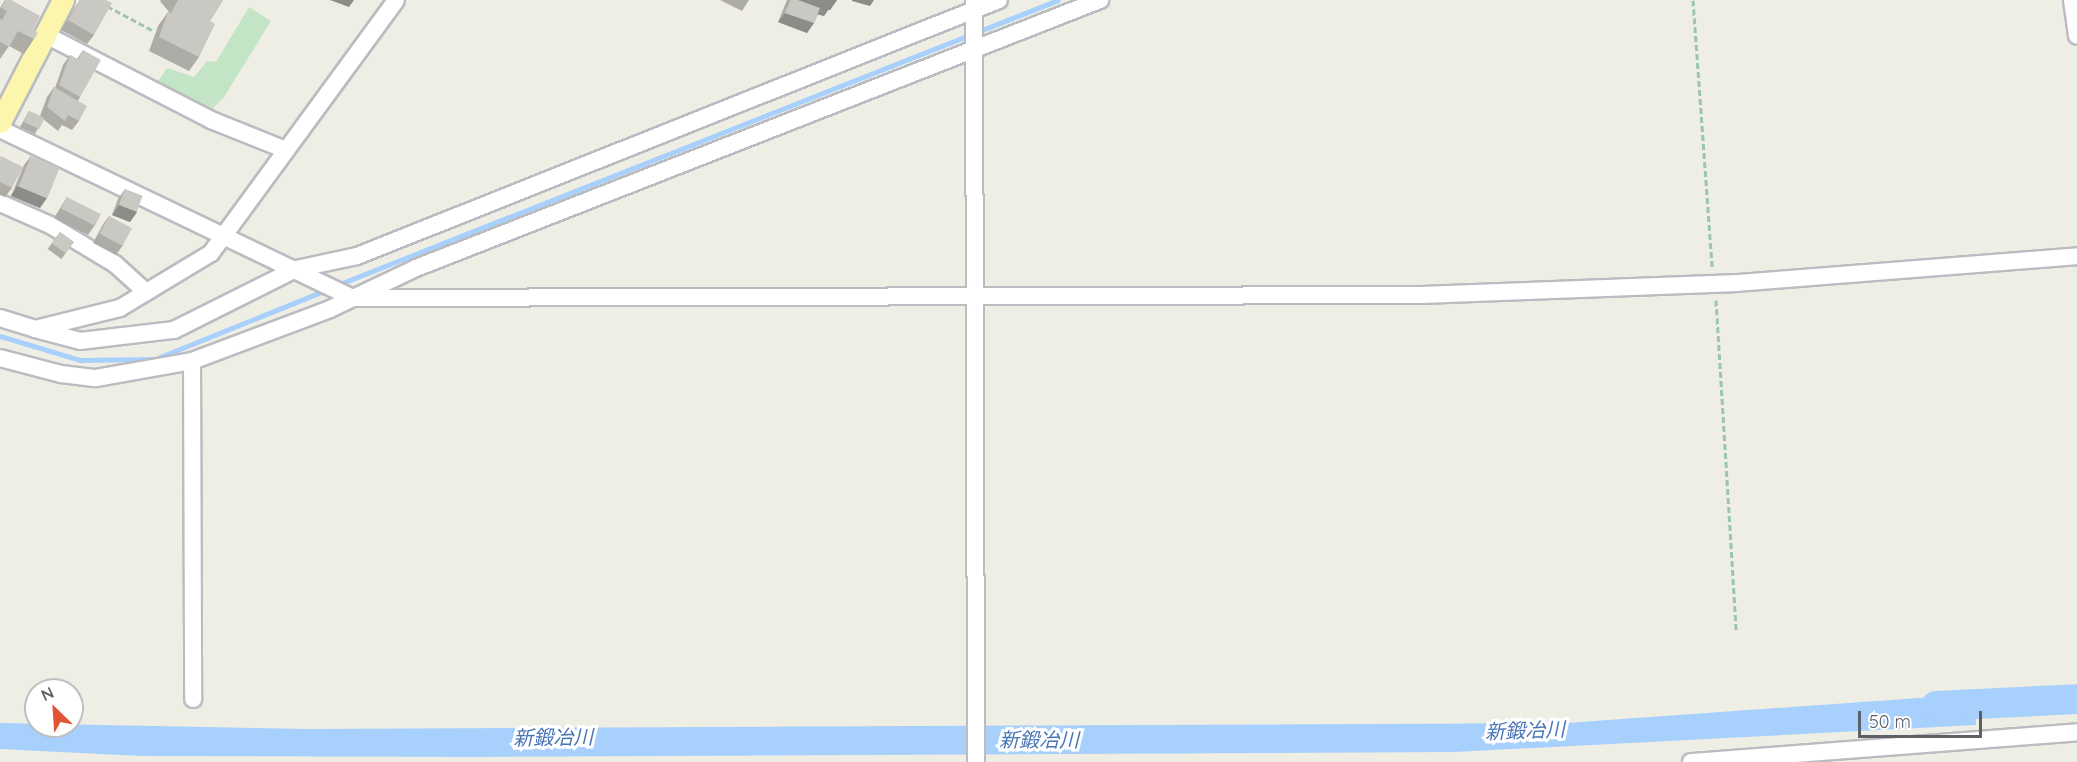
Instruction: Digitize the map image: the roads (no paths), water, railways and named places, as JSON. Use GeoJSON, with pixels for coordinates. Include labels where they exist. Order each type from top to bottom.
{"type":"FeatureCollection","features":[{"type":"Feature","properties":{"kind":"main road"},"geometry":{"type":"LineString","coordinates":[[0,122],[63,0]]}},
{"type":"Feature","properties":{"kind":"street"},"geometry":{"type":"LineString","coordinates":[[34,329],[120,308],[211,253],[396,0]]}},
{"type":"Feature","properties":{"kind":"street"},"geometry":{"type":"LineString","coordinates":[[0,318],[80,341],[174,330],[296,269],[357,256],[974,5],[999,0]]}},
{"type":"Feature","properties":{"kind":"street"},"geometry":{"type":"LineString","coordinates":[[0,358],[61,374],[96,378],[192,361],[352,298],[416,268],[1100,0]]}},
{"type":"Feature","properties":{"kind":"street"},"geometry":{"type":"LineString","coordinates":[[2072,0],[2077,36]]}},
{"type":"Feature","properties":{"kind":"street"},"geometry":{"type":"LineString","coordinates":[[974,5],[976,762]]}},
{"type":"Feature","properties":{"kind":"street"},"geometry":{"type":"LineString","coordinates":[[44,34],[212,120],[286,150]]}},
{"type":"Feature","properties":{"kind":"street"},"geometry":{"type":"LineString","coordinates":[[0,129],[296,269],[352,298],[1423,295],[1715,284],[2077,256]]}},
{"type":"Feature","properties":{"kind":"street"},"geometry":{"type":"LineString","coordinates":[[0,203],[50,225],[115,264],[146,292]]}},
{"type":"Feature","properties":{"kind":"street"},"geometry":{"type":"LineString","coordinates":[[192,361],[193,699]]}},
{"type":"Feature","properties":{"kind":"street"},"geometry":{"type":"LineString","coordinates":[[1691,762],[2077,732]]}},
{"type":"Feature","properties":{"kind":"water"},"geometry":{"type":"Polygon","coordinates":[[[1975,694],[1976,725],[1455,752],[476,757],[141,756],[0,749],[0,723],[24,723],[24,738],[84,738],[84,725],[308,729],[1566,723],[1975,694]]]}},
{"type":"Feature","properties":{"kind":"waterway"},"geometry":{"type":"LineString","coordinates":[[337,285],[1058,0]]}},
{"type":"Feature","properties":{"kind":"waterway"},"geometry":{"type":"LineString","coordinates":[[0,336],[80,360],[155,359],[326,290]]}},
{"type":"Feature","properties":{"kind":"waterway","name":"新鍛冶川"},"geometry":{"type":"LineString","coordinates":[[1936,706],[2077,699]]}}]}
